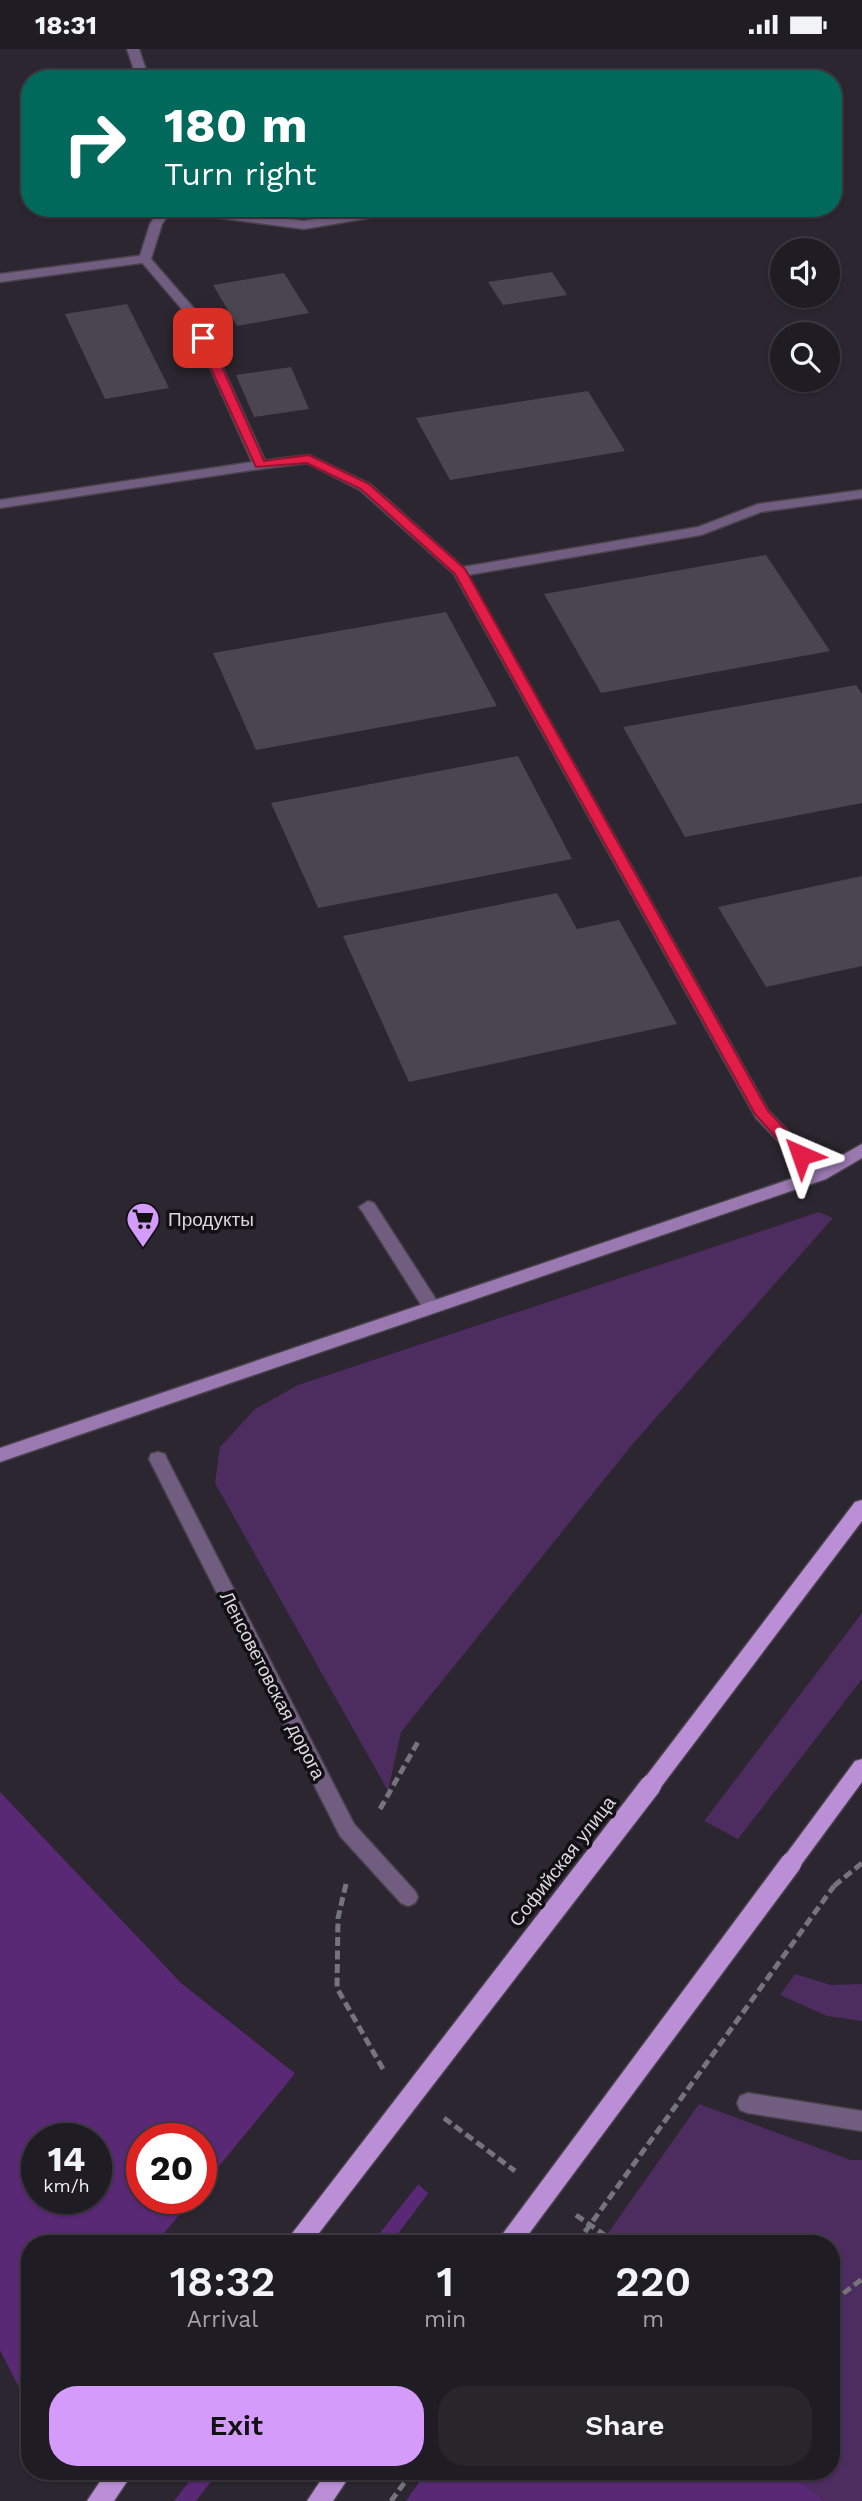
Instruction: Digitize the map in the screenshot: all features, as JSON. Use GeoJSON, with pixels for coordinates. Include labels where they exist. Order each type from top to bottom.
{"type":"FeatureCollection","features":[{"type":"Feature","properties":{"kind":"main road","name":"Софийская улица"},"geometry":{"type":"LineString","coordinates":[[304,2235],[862,1507]]}},
{"type":"Feature","properties":{"kind":"main road"},"geometry":{"type":"LineString","coordinates":[[515,2235],[862,1767]]}},
{"type":"Feature","properties":{"kind":"main road"},"geometry":{"type":"LineString","coordinates":[[99,2501],[115,2480]]}},
{"type":"Feature","properties":{"kind":"main road"},"geometry":{"type":"LineString","coordinates":[[318,2501],[334,2480]]}},
{"type":"Feature","properties":{"kind":"street"},"geometry":{"type":"LineString","coordinates":[[133,49],[140,70]]}},
{"type":"Feature","properties":{"kind":"street"},"geometry":{"type":"LineString","coordinates":[[145,259],[161,217]]}},
{"type":"Feature","properties":{"kind":"street"},"geometry":{"type":"LineString","coordinates":[[243,217],[304,225],[351,217]]}},
{"type":"Feature","properties":{"kind":"street"},"geometry":{"type":"LineString","coordinates":[[0,278],[145,259]]}},
{"type":"Feature","properties":{"kind":"street"},"geometry":{"type":"LineString","coordinates":[[145,259],[192,313],[260,465]]}},
{"type":"Feature","properties":{"kind":"street"},"geometry":{"type":"LineString","coordinates":[[0,504],[309,459],[365,487],[460,572],[762,1114],[820,1175]]}},
{"type":"Feature","properties":{"kind":"street"},"geometry":{"type":"LineString","coordinates":[[460,572],[701,531],[758,508],[862,493]]}},
{"type":"Feature","properties":{"kind":"street"},"geometry":{"type":"LineString","coordinates":[[0,1455],[820,1175],[862,1150]]}},
{"type":"Feature","properties":{"kind":"street"},"geometry":{"type":"LineString","coordinates":[[368,1207],[431,1306]]}},
{"type":"Feature","properties":{"kind":"street","name":"Ленсоветовская дорога"},"geometry":{"type":"LineString","coordinates":[[158,1459],[347,1830],[408,1897]]}},
{"type":"Feature","properties":{"kind":"street"},"geometry":{"type":"LineString","coordinates":[[748,2103],[862,2121]]}},
{"type":"Feature","properties":{"kind":"path"},"geometry":{"type":"LineString","coordinates":[[583,2235],[834,1886],[862,1863]]}},
{"type":"Feature","properties":{"kind":"path"},"geometry":{"type":"LineString","coordinates":[[840,2296],[862,2279]]}},
{"type":"Feature","properties":{"kind":"path"},"geometry":{"type":"LineString","coordinates":[[391,2501],[406,2480]]}},
{"type":"Feature","properties":{"kind":"shaded area"},"geometry":{"type":"Polygon","coordinates":[[[819,1212],[833,1218],[631,1446],[401,1732],[388,1791],[215,1483],[220,1447],[255,1409],[298,1385],[819,1212]]]}},
{"type":"Feature","properties":{"kind":"shaded area"},"geometry":{"type":"Polygon","coordinates":[[[862,1613],[862,1679],[738,1839],[704,1821],[862,1613]]]}},
{"type":"Feature","properties":{"kind":"shaded area"},"geometry":{"type":"Polygon","coordinates":[[[0,1792],[181,1983],[307,2083],[474,2235],[21,2235],[21,2391],[0,2350],[0,1792]]]}},
{"type":"Feature","properties":{"kind":"shaded area"},"geometry":{"type":"Polygon","coordinates":[[[795,1974],[831,1985],[862,1984],[862,2021],[827,2016],[780,1995],[795,1974]]]}},
{"type":"Feature","properties":{"kind":"shaded area"},"geometry":{"type":"Polygon","coordinates":[[[699,2104],[851,2160],[862,2160],[862,2501],[824,2501],[799,2480],[840,2480],[840,2235],[607,2235],[699,2104]]]}},
{"type":"Feature","properties":{"kind":"shaded area"},"geometry":{"type":"Polygon","coordinates":[[[89,2480],[799,2480],[824,2501],[108,2501],[89,2480]]]}},
{"type":"Feature","properties":{"kind":"pier"},"geometry":{"type":"Polygon","coordinates":[[[297,2071],[420,2182],[378,2235],[163,2235],[180,2214],[217,2214],[217,2168],[297,2071]]]}},
{"type":"Feature","properties":{"kind":"pier"},"geometry":{"type":"Polygon","coordinates":[[[430,2191],[478,2235],[397,2235],[430,2191]]]}},
{"type":"Feature","properties":{"kind":"pier"},"geometry":{"type":"Polygon","coordinates":[[[86,2480],[190,2480],[174,2501],[103,2501],[86,2480]]]}},
{"type":"Feature","properties":{"kind":"pier"},"geometry":{"type":"Polygon","coordinates":[[[212,2480],[421,2480],[406,2501],[196,2501],[212,2480]]]}},
{"type":"Feature","properties":{"kind":"building"},"geometry":{"type":"Polygon","coordinates":[[[552,272],[567,295],[503,305],[488,282],[552,272]]]}},
{"type":"Feature","properties":{"kind":"building"},"geometry":{"type":"Polygon","coordinates":[[[284,273],[309,313],[237,326],[213,285],[284,273]]]}},
{"type":"Feature","properties":{"kind":"building"},"geometry":{"type":"Polygon","coordinates":[[[127,304],[169,388],[105,399],[65,314],[127,304]]]}},
{"type":"Feature","properties":{"kind":"building"},"geometry":{"type":"Polygon","coordinates":[[[291,367],[309,409],[254,417],[236,375],[291,367]]]}},
{"type":"Feature","properties":{"kind":"building"},"geometry":{"type":"Polygon","coordinates":[[[588,391],[625,451],[450,480],[416,418],[588,391]]]}},
{"type":"Feature","properties":{"kind":"building"},"geometry":{"type":"Polygon","coordinates":[[[766,555],[830,651],[601,693],[544,594],[766,555]]]}},
{"type":"Feature","properties":{"kind":"building"},"geometry":{"type":"Polygon","coordinates":[[[446,612],[497,706],[256,750],[213,653],[446,612]]]}},
{"type":"Feature","properties":{"kind":"building"},"geometry":{"type":"Polygon","coordinates":[[[856,685],[862,694],[862,803],[685,837],[623,727],[856,685]]]}},
{"type":"Feature","properties":{"kind":"building"},"geometry":{"type":"Polygon","coordinates":[[[518,756],[572,859],[318,908],[271,803],[518,756]]]}},
{"type":"Feature","properties":{"kind":"building"},"geometry":{"type":"Polygon","coordinates":[[[862,876],[862,966],[766,987],[718,907],[862,876]]]}},
{"type":"Feature","properties":{"kind":"building"},"geometry":{"type":"Polygon","coordinates":[[[557,893],[577,929],[619,920],[677,1024],[409,1082],[343,936],[557,893]]]}},
{"type":"Feature","properties":{"kind":"place","name":"Продукты"},"geometry":{"type":"Point","coordinates":[143,1249]}},
{"type":"Feature","properties":{"kind":"route"},"geometry":{"type":"LineString","coordinates":[[203,338],[260,465],[309,459],[365,487],[460,572],[762,1114],[801,1155]]}}]}
